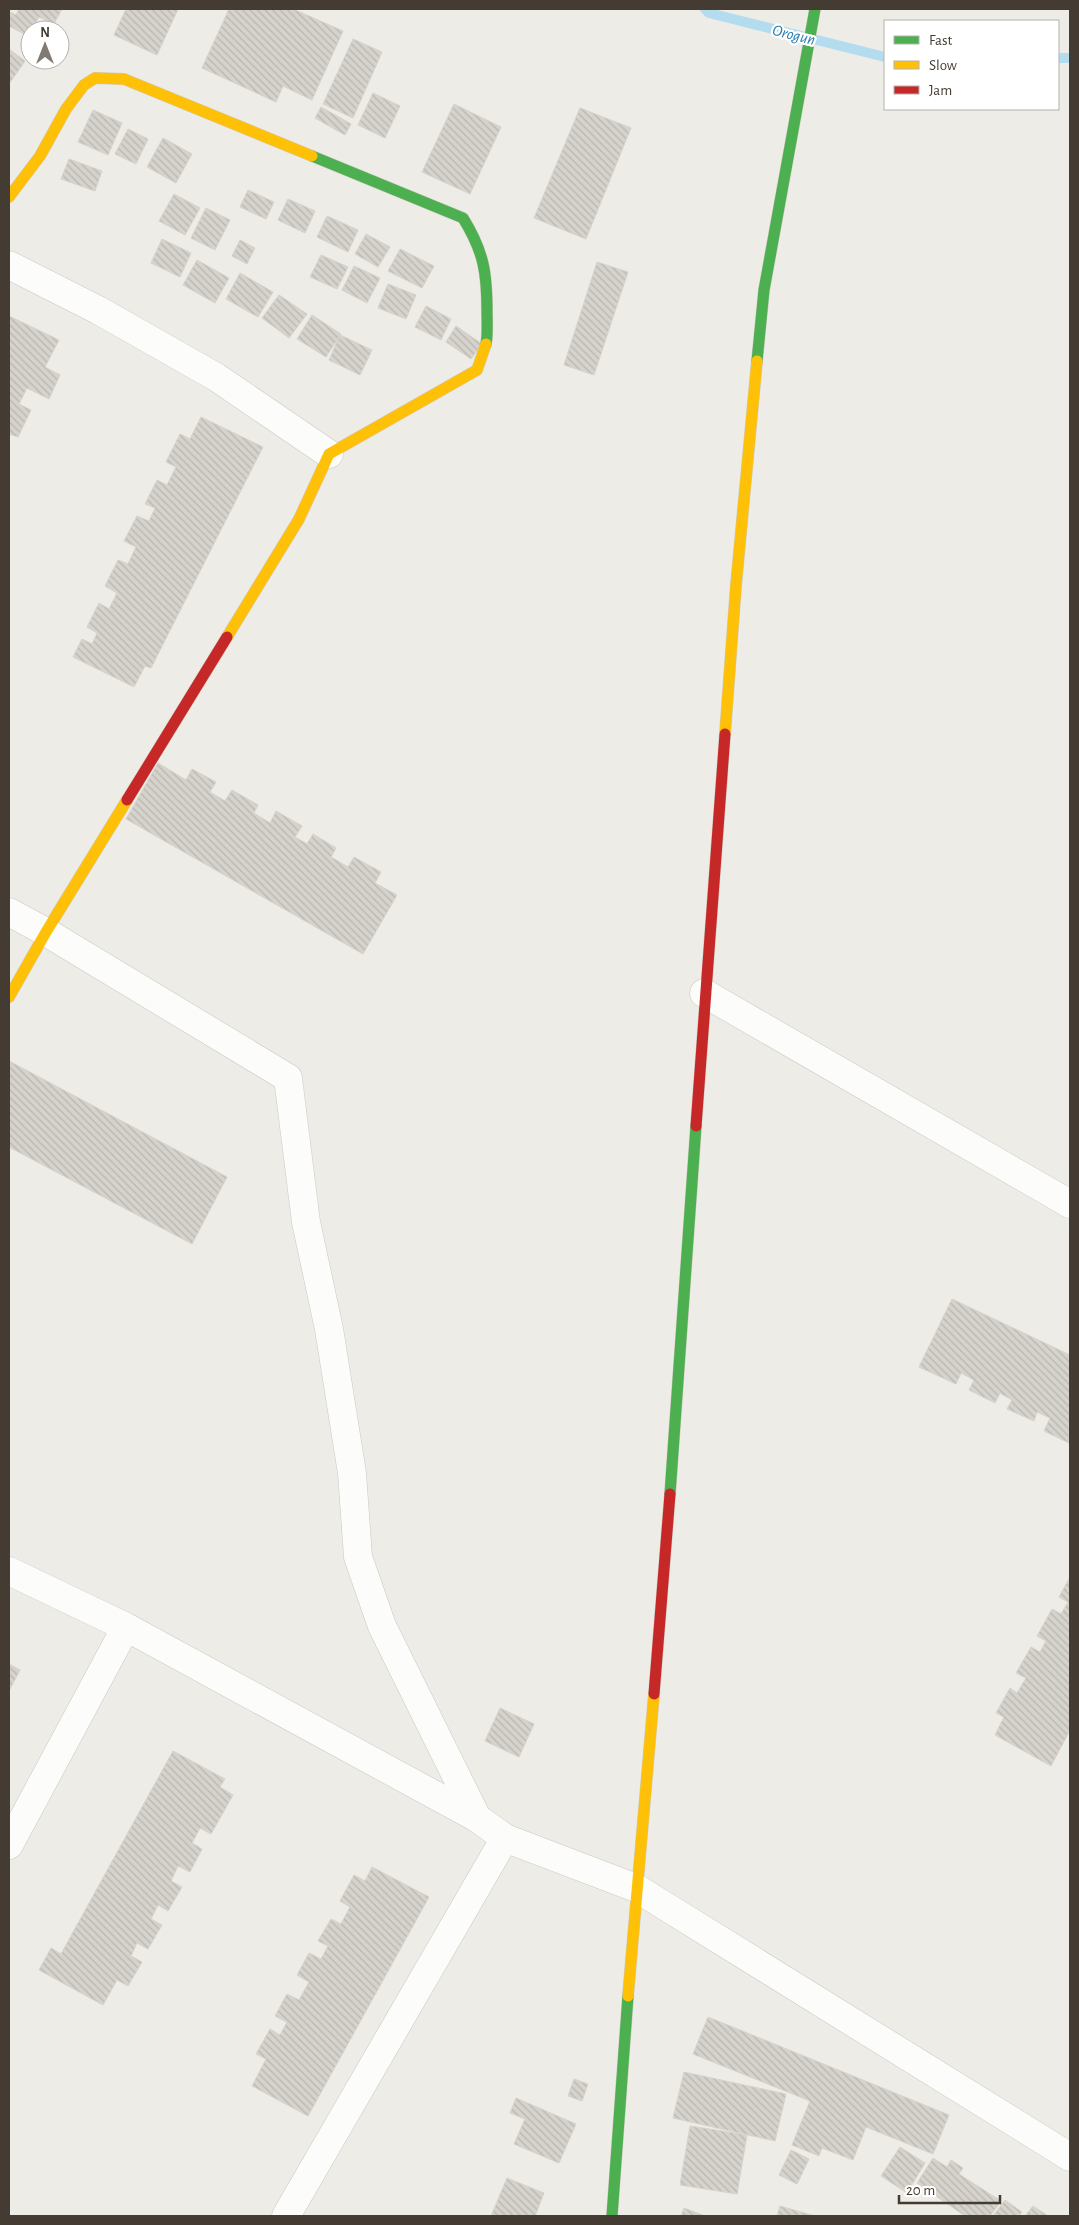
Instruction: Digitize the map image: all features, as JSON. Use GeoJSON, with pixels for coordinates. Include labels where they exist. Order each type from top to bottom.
{"type":"FeatureCollection","features":[{"type":"Feature","properties":{"kind":"street"},"geometry":{"type":"LineString","coordinates":[[612,2216],[636,1888],[661,1613],[704,993],[736,585],[764,290],[815,9]]}},
{"type":"Feature","properties":{"kind":"street"},"geometry":{"type":"LineString","coordinates":[[9,197],[40,156],[66,109],[84,85],[96,78],[124,78],[462,218],[474,236],[483,258],[486,287],[486,341],[477,370],[329,454],[299,519],[46,932],[9,997]]}},
{"type":"Feature","properties":{"kind":"street"},"geometry":{"type":"LineString","coordinates":[[9,265],[98,310],[216,377],[329,454]]}},
{"type":"Feature","properties":{"kind":"street"},"geometry":{"type":"LineString","coordinates":[[9,912],[46,932],[288,1078],[306,1222],[329,1329],[352,1473],[358,1557],[382,1626],[477,1818]]}},
{"type":"Feature","properties":{"kind":"street"},"geometry":{"type":"LineString","coordinates":[[704,993],[1070,1204]]}},
{"type":"Feature","properties":{"kind":"street"},"geometry":{"type":"LineString","coordinates":[[9,1571],[126,1627],[477,1818],[506,1838],[636,1888],[1070,2157]]}},
{"type":"Feature","properties":{"kind":"street"},"geometry":{"type":"LineString","coordinates":[[9,1845],[126,1627]]}},
{"type":"Feature","properties":{"kind":"street"},"geometry":{"type":"LineString","coordinates":[[286,2216],[506,1838]]}},
{"type":"Feature","properties":{"kind":"building"},"geometry":{"type":"Polygon","coordinates":[[[19,9],[62,9],[56,20],[45,20],[39,17],[37,20],[20,20],[20,32],[9,26],[10,12],[16,15],[19,9]]]}},
{"type":"Feature","properties":{"kind":"building"},"geometry":{"type":"Polygon","coordinates":[[[126,9],[178,9],[157,55],[114,35],[126,9]]]}},
{"type":"Feature","properties":{"kind":"building"},"geometry":{"type":"Polygon","coordinates":[[[229,9],[293,9],[343,31],[312,100],[283,86],[276,102],[202,68],[229,9]]]}},
{"type":"Feature","properties":{"kind":"building"},"geometry":{"type":"Polygon","coordinates":[[[353,39],[382,52],[353,118],[323,104],[353,39]]]}},
{"type":"Feature","properties":{"kind":"building"},"geometry":{"type":"Polygon","coordinates":[[[9,49],[20,57],[20,68],[9,84],[9,49]]]}},
{"type":"Feature","properties":{"kind":"building"},"geometry":{"type":"Polygon","coordinates":[[[373,93],[400,106],[385,138],[358,125],[373,93]]]}},
{"type":"Feature","properties":{"kind":"building"},"geometry":{"type":"Polygon","coordinates":[[[454,104],[501,127],[470,194],[422,172],[454,104]]]}},
{"type":"Feature","properties":{"kind":"building"},"geometry":{"type":"Polygon","coordinates":[[[321,107],[351,124],[345,135],[315,118],[321,107]]]}},
{"type":"Feature","properties":{"kind":"building"},"geometry":{"type":"Polygon","coordinates":[[[580,108],[631,128],[586,239],[534,218],[580,108]]]}},
{"type":"Feature","properties":{"kind":"building"},"geometry":{"type":"Polygon","coordinates":[[[93,110],[122,123],[108,155],[78,142],[93,110]]]}},
{"type":"Feature","properties":{"kind":"building"},"geometry":{"type":"Polygon","coordinates":[[[128,129],[148,139],[136,164],[115,154],[128,129]]]}},
{"type":"Feature","properties":{"kind":"building"},"geometry":{"type":"Polygon","coordinates":[[[163,138],[192,154],[176,183],[147,167],[163,138]]]}},
{"type":"Feature","properties":{"kind":"building"},"geometry":{"type":"Polygon","coordinates":[[[69,159],[102,171],[95,191],[61,179],[69,159]]]}},
{"type":"Feature","properties":{"kind":"building"},"geometry":{"type":"Polygon","coordinates":[[[248,190],[274,202],[266,219],[240,207],[248,190]]]}},
{"type":"Feature","properties":{"kind":"building"},"geometry":{"type":"Polygon","coordinates":[[[174,194],[200,208],[185,235],[159,221],[174,194]]]}},
{"type":"Feature","properties":{"kind":"building"},"geometry":{"type":"Polygon","coordinates":[[[288,199],[315,211],[305,233],[278,220],[288,199]]]}},
{"type":"Feature","properties":{"kind":"building"},"geometry":{"type":"Polygon","coordinates":[[[206,208],[230,220],[215,250],[191,238],[206,208]]]}},
{"type":"Feature","properties":{"kind":"building"},"geometry":{"type":"Polygon","coordinates":[[[327,216],[358,230],[348,252],[317,237],[327,216]]]}},
{"type":"Feature","properties":{"kind":"building"},"geometry":{"type":"Polygon","coordinates":[[[366,234],[390,247],[378,267],[355,254],[366,234]]]}},
{"type":"Feature","properties":{"kind":"building"},"geometry":{"type":"Polygon","coordinates":[[[162,239],[191,253],[180,277],[151,263],[162,239]]]}},
{"type":"Feature","properties":{"kind":"building"},"geometry":{"type":"Polygon","coordinates":[[[240,240],[255,248],[247,264],[232,256],[240,240]]]}},
{"type":"Feature","properties":{"kind":"building"},"geometry":{"type":"Polygon","coordinates":[[[400,249],[434,266],[422,288],[388,271],[400,249]]]}},
{"type":"Feature","properties":{"kind":"building"},"geometry":{"type":"Polygon","coordinates":[[[321,255],[348,267],[337,289],[310,277],[321,255]]]}},
{"type":"Feature","properties":{"kind":"building"},"geometry":{"type":"Polygon","coordinates":[[[197,260],[229,278],[215,303],[183,285],[197,260]]]}},
{"type":"Feature","properties":{"kind":"building"},"geometry":{"type":"Polygon","coordinates":[[[597,262],[628,272],[594,375],[564,365],[597,262]]]}},
{"type":"Feature","properties":{"kind":"building"},"geometry":{"type":"Polygon","coordinates":[[[354,266],[380,278],[367,303],[342,290],[354,266]]]}},
{"type":"Feature","properties":{"kind":"building"},"geometry":{"type":"Polygon","coordinates":[[[240,273],[273,292],[258,317],[226,299],[240,273]]]}},
{"type":"Feature","properties":{"kind":"building"},"geometry":{"type":"Polygon","coordinates":[[[388,284],[416,295],[406,319],[378,308],[388,284]]]}},
{"type":"Feature","properties":{"kind":"building"},"geometry":{"type":"Polygon","coordinates":[[[279,295],[307,314],[289,338],[262,318],[279,295]]]}},
{"type":"Feature","properties":{"kind":"building"},"geometry":{"type":"Polygon","coordinates":[[[426,306],[451,319],[441,340],[415,327],[426,306]]]}},
{"type":"Feature","properties":{"kind":"building"},"geometry":{"type":"Polygon","coordinates":[[[312,315],[341,334],[326,357],[297,339],[312,315]]]}},
{"type":"Feature","properties":{"kind":"building"},"geometry":{"type":"Polygon","coordinates":[[[9,316],[59,340],[45,367],[60,375],[49,399],[27,388],[19,404],[31,410],[18,437],[9,434],[9,316]]]}},
{"type":"Feature","properties":{"kind":"building"},"geometry":{"type":"Polygon","coordinates":[[[456,326],[482,344],[471,359],[446,342],[456,326]]]}},
{"type":"Feature","properties":{"kind":"building"},"geometry":{"type":"Polygon","coordinates":[[[340,335],[372,350],[360,375],[329,360],[340,335]]]}},
{"type":"Feature","properties":{"kind":"building"},"geometry":{"type":"Polygon","coordinates":[[[201,417],[263,447],[151,668],[145,666],[134,687],[73,657],[82,639],[92,644],[97,633],[87,627],[99,603],[109,609],[117,593],[105,586],[118,560],[128,564],[136,547],[124,541],[137,516],[149,521],[155,508],[145,504],[157,480],[167,485],[176,467],[166,462],[180,434],[190,439],[201,417]]]}},
{"type":"Feature","properties":{"kind":"building"},"geometry":{"type":"Polygon","coordinates":[[[158,763],[186,780],[192,769],[216,782],[210,792],[225,801],[232,790],[258,805],[254,813],[270,823],[276,811],[302,826],[295,837],[307,844],[313,834],[336,848],[331,857],[348,867],[354,857],[381,872],[375,883],[397,895],[363,954],[126,819],[158,763]]]}},
{"type":"Feature","properties":{"kind":"building"},"geometry":{"type":"Polygon","coordinates":[[[9,1061],[227,1177],[192,1244],[9,1147],[9,1061]]]}},
{"type":"Feature","properties":{"kind":"building"},"geometry":{"type":"Polygon","coordinates":[[[952,1299],[1070,1355],[1069,1443],[1044,1431],[1050,1418],[1037,1412],[1034,1421],[1007,1409],[1012,1400],[1000,1393],[995,1403],[969,1390],[974,1380],[961,1373],[956,1384],[919,1367],[952,1299]]]}},
{"type":"Feature","properties":{"kind":"building"},"geometry":{"type":"Polygon","coordinates":[[[1070,1577],[1070,1730],[1051,1766],[995,1735],[1004,1717],[996,1713],[1010,1688],[1017,1693],[1026,1678],[1016,1673],[1031,1647],[1040,1652],[1046,1641],[1037,1636],[1052,1609],[1061,1614],[1068,1602],[1059,1597],[1070,1577]]]}},
{"type":"Feature","properties":{"kind":"building"},"geometry":{"type":"Polygon","coordinates":[[[9,1664],[20,1670],[9,1691],[9,1664]]]}},
{"type":"Feature","properties":{"kind":"building"},"geometry":{"type":"Polygon","coordinates":[[[500,1708],[534,1724],[519,1757],[485,1741],[500,1708]]]}},
{"type":"Feature","properties":{"kind":"building"},"geometry":{"type":"Polygon","coordinates":[[[173,1751],[225,1779],[220,1787],[233,1795],[211,1834],[200,1828],[192,1843],[202,1849],[190,1872],[178,1866],[171,1881],[182,1887],[168,1911],[158,1905],[151,1919],[162,1925],[148,1949],[137,1943],[131,1956],[142,1962],[128,1986],[117,1980],[103,2005],[39,1970],[51,1948],[61,1954],[173,1751]]]}},
{"type":"Feature","properties":{"kind":"building"},"geometry":{"type":"Polygon","coordinates":[[[372,1867],[429,1897],[308,2116],[252,2086],[266,2059],[256,2054],[270,2029],[280,2035],[287,2022],[275,2016],[287,1994],[299,2000],[309,1982],[297,1975],[309,1953],[321,1959],[328,1946],[318,1941],[331,1919],[341,1924],[350,1907],[340,1901],[354,1875],[365,1881],[372,1867]]]}},
{"type":"Feature","properties":{"kind":"building"},"geometry":{"type":"Polygon","coordinates":[[[708,2017],[949,2115],[933,2154],[866,2127],[853,2160],[822,2148],[819,2156],[792,2145],[810,2101],[693,2054],[708,2017]]]}},
{"type":"Feature","properties":{"kind":"building"},"geometry":{"type":"Polygon","coordinates":[[[684,2072],[786,2094],[775,2141],[673,2118],[684,2072]]]}},
{"type":"Feature","properties":{"kind":"building"},"geometry":{"type":"Polygon","coordinates":[[[574,2079],[588,2084],[582,2101],[568,2096],[574,2079]]]}},
{"type":"Feature","properties":{"kind":"building"},"geometry":{"type":"Polygon","coordinates":[[[516,2098],[576,2124],[559,2163],[514,2144],[525,2119],[510,2113],[516,2098]]]}},
{"type":"Feature","properties":{"kind":"building"},"geometry":{"type":"Polygon","coordinates":[[[690,2126],[747,2135],[737,2194],[680,2185],[690,2126]]]}},
{"type":"Feature","properties":{"kind":"building"},"geometry":{"type":"Polygon","coordinates":[[[900,2147],[925,2163],[907,2193],[881,2176],[900,2147]]]}},
{"type":"Feature","properties":{"kind":"building"},"geometry":{"type":"Polygon","coordinates":[[[791,2150],[809,2159],[797,2184],[779,2175],[791,2150]]]}},
{"type":"Feature","properties":{"kind":"building"},"geometry":{"type":"Polygon","coordinates":[[[933,2158],[947,2167],[951,2160],[963,2168],[959,2174],[1001,2201],[990,2216],[965,2216],[917,2183],[933,2158]]]}},
{"type":"Feature","properties":{"kind":"building"},"geometry":{"type":"Polygon","coordinates":[[[507,2178],[544,2193],[535,2216],[491,2216],[507,2178]]]}},
{"type":"Feature","properties":{"kind":"building"},"geometry":{"type":"Polygon","coordinates":[[[1005,2200],[1022,2212],[1019,2216],[993,2216],[1005,2200]]]}},
{"type":"Feature","properties":{"kind":"building"},"geometry":{"type":"Polygon","coordinates":[[[780,2206],[815,2216],[777,2216],[780,2206]]]}},
{"type":"Feature","properties":{"kind":"building"},"geometry":{"type":"Polygon","coordinates":[[[1033,2206],[1048,2216],[1025,2216],[1033,2206]]]}},
{"type":"Feature","properties":{"kind":"building"},"geometry":{"type":"Polygon","coordinates":[[[684,2208],[705,2216],[681,2216],[684,2208]]]}},
{"type":"Feature","properties":{"kind":"waterway","name":"Orogun"},"geometry":{"type":"LineString","coordinates":[[705,9],[709,13],[884,57]]}},
{"type":"Feature","properties":{"kind":"waterway","name":"Orogun"},"geometry":{"type":"LineString","coordinates":[[1059,58],[1070,58]]}},
{"type":"Feature","properties":{"kind":"traffic: fast"},"geometry":{"type":"LineString","coordinates":[[757,361],[764,290],[815,9]]}},
{"type":"Feature","properties":{"kind":"traffic: fast"},"geometry":{"type":"LineString","coordinates":[[312,156],[463,218],[476,242],[483,263],[487,298],[486,344]]}},
{"type":"Feature","properties":{"kind":"traffic: fast"},"geometry":{"type":"LineString","coordinates":[[670,1494],[696,1126]]}},
{"type":"Feature","properties":{"kind":"traffic: fast"},"geometry":{"type":"LineString","coordinates":[[612,2216],[628,1996]]}},
{"type":"Feature","properties":{"kind":"traffic: slow"},"geometry":{"type":"LineString","coordinates":[[9,197],[40,156],[66,109],[84,85],[95,78],[124,79],[312,156]]}},
{"type":"Feature","properties":{"kind":"traffic: slow"},"geometry":{"type":"LineString","coordinates":[[227,637],[299,519],[329,454],[477,370],[486,344]]}},
{"type":"Feature","properties":{"kind":"traffic: slow"},"geometry":{"type":"LineString","coordinates":[[725,734],[736,585],[757,361]]}},
{"type":"Feature","properties":{"kind":"traffic: slow"},"geometry":{"type":"LineString","coordinates":[[9,997],[46,932],[127,800]]}},
{"type":"Feature","properties":{"kind":"traffic: slow"},"geometry":{"type":"LineString","coordinates":[[628,1996],[654,1694]]}},
{"type":"Feature","properties":{"kind":"traffic: jam"},"geometry":{"type":"LineString","coordinates":[[127,800],[227,637]]}},
{"type":"Feature","properties":{"kind":"traffic: jam"},"geometry":{"type":"LineString","coordinates":[[696,1126],[725,734]]}},
{"type":"Feature","properties":{"kind":"traffic: jam"},"geometry":{"type":"LineString","coordinates":[[654,1694],[670,1494]]}}]}
